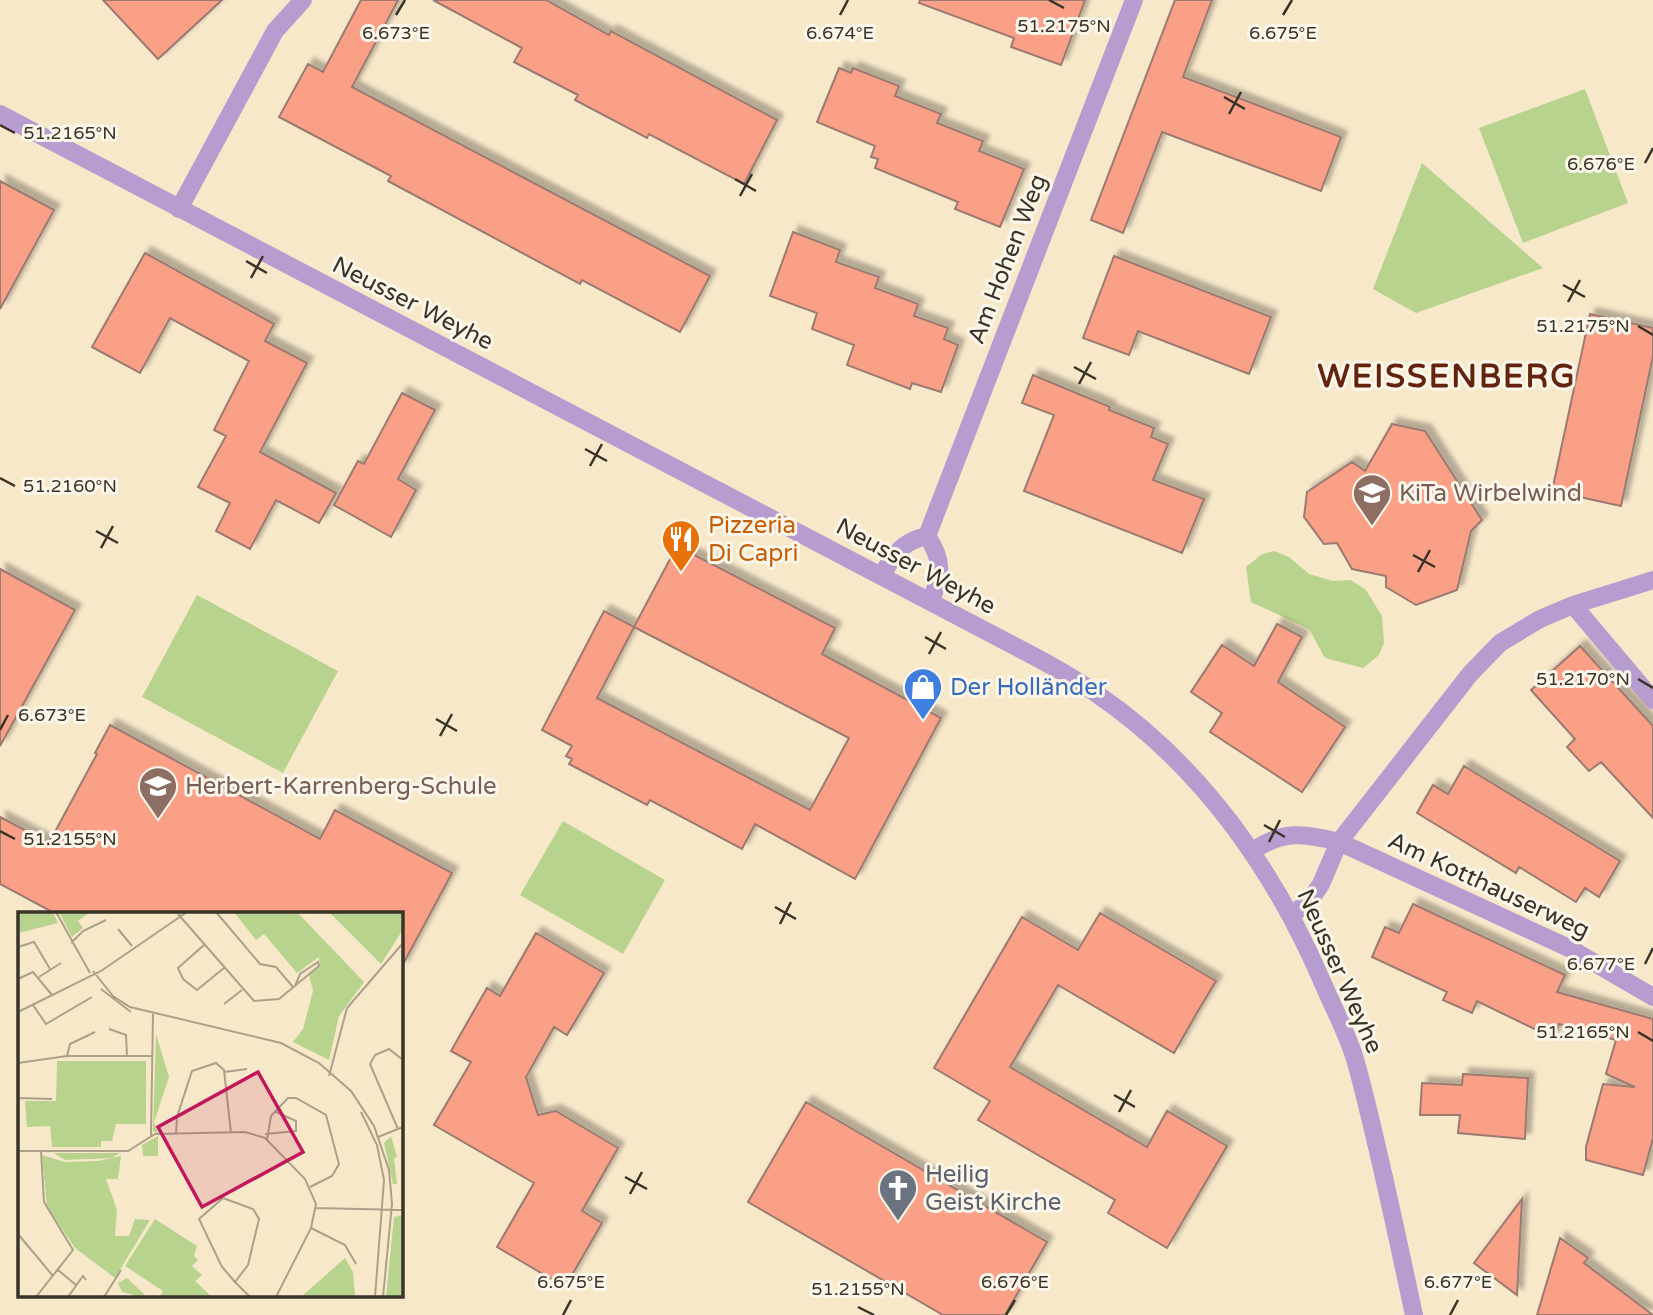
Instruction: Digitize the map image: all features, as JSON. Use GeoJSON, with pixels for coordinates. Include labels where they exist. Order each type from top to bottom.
{"type":"FeatureCollection","features":[{"type":"Feature","properties":{"kind":"street"},"geometry":{"type":"LineString","coordinates":[[179,209],[275,31],[303,0]]}},
{"type":"Feature","properties":{"kind":"street","name":"Am Hohen Weg"},"geometry":{"type":"LineString","coordinates":[[928,536],[1134,0]]}},
{"type":"Feature","properties":{"kind":"street","name":"Neusser Weyhe"},"geometry":{"type":"LineString","coordinates":[[0,114],[931,601],[1059,670],[1098,694],[1131,720],[1186,770],[1252,851],[1307,943],[1357,1064],[1414,1315]]}},
{"type":"Feature","properties":{"kind":"street"},"geometry":{"type":"LineString","coordinates":[[882,575],[895,553],[904,544],[928,536],[939,560],[940,578],[931,601]]}},
{"type":"Feature","properties":{"kind":"street","name":"Am Kotthauserweg"},"geometry":{"type":"LineString","coordinates":[[1291,916],[1311,899],[1321,884],[1339,842],[1470,674],[1500,643],[1539,619],[1573,605],[1653,580]]}},
{"type":"Feature","properties":{"kind":"street"},"geometry":{"type":"LineString","coordinates":[[1573,605],[1653,700]]}},
{"type":"Feature","properties":{"kind":"street","name":"Am Kotthauserweg"},"geometry":{"type":"LineString","coordinates":[[1252,851],[1267,841],[1287,835],[1311,834],[1339,842],[1571,949],[1653,997]]}},
{"type":"Feature","properties":{"kind":"green space"},"geometry":{"type":"Polygon","coordinates":[[[1585,89],[1628,203],[1523,243],[1479,128],[1585,89]]]}},
{"type":"Feature","properties":{"kind":"green space"},"geometry":{"type":"Polygon","coordinates":[[[1422,163],[1543,268],[1416,313],[1373,289],[1422,163]]]}},
{"type":"Feature","properties":{"kind":"green space"},"geometry":{"type":"Polygon","coordinates":[[[1274,551],[1289,557],[1309,574],[1333,581],[1351,580],[1366,590],[1382,616],[1384,643],[1379,655],[1363,668],[1325,658],[1309,629],[1251,602],[1246,567],[1262,554],[1274,551]]]}},
{"type":"Feature","properties":{"kind":"green space"},"geometry":{"type":"Polygon","coordinates":[[[197,595],[338,671],[283,773],[142,697],[197,595]]]}},
{"type":"Feature","properties":{"kind":"green space"},"geometry":{"type":"Polygon","coordinates":[[[563,821],[665,880],[623,954],[520,895],[563,821]]]}},
{"type":"Feature","properties":{"kind":"building"},"geometry":{"type":"Polygon","coordinates":[[[103,0],[222,0],[158,59],[103,0]]]}},
{"type":"Feature","properties":{"kind":"building"},"geometry":{"type":"Polygon","coordinates":[[[361,0],[398,0],[352,87],[710,276],[680,332],[582,280],[580,284],[388,181],[391,176],[279,117],[308,64],[323,72],[361,0]]]}},
{"type":"Feature","properties":{"kind":"building"},"geometry":{"type":"Polygon","coordinates":[[[433,0],[546,0],[609,35],[611,31],[777,120],[744,184],[649,134],[647,138],[575,100],[578,95],[514,62],[522,48],[433,0]]]}},
{"type":"Feature","properties":{"kind":"building"},"geometry":{"type":"Polygon","coordinates":[[[920,0],[1085,0],[1061,65],[1011,47],[1014,38],[919,3],[920,0]]]}},
{"type":"Feature","properties":{"kind":"building"},"geometry":{"type":"Polygon","coordinates":[[[1175,0],[1212,0],[1183,77],[1341,137],[1321,191],[1162,132],[1123,233],[1091,220],[1175,0]]]}},
{"type":"Feature","properties":{"kind":"building"},"geometry":{"type":"Polygon","coordinates":[[[839,68],[851,73],[853,68],[899,86],[895,96],[941,114],[937,123],[983,141],[979,151],[1024,169],[1000,227],[955,209],[958,202],[875,168],[878,159],[871,157],[875,146],[817,122],[839,68]]]}},
{"type":"Feature","properties":{"kind":"building"},"geometry":{"type":"Polygon","coordinates":[[[0,181],[54,210],[0,309],[0,181]]]}},
{"type":"Feature","properties":{"kind":"building"},"geometry":{"type":"Polygon","coordinates":[[[793,232],[840,250],[836,262],[879,277],[875,288],[918,304],[914,316],[948,328],[944,339],[958,345],[941,392],[912,383],[910,389],[847,365],[854,345],[812,329],[817,313],[770,296],[793,232]]]}},
{"type":"Feature","properties":{"kind":"building"},"geometry":{"type":"Polygon","coordinates":[[[145,253],[274,324],[265,341],[307,363],[260,452],[336,493],[319,523],[276,500],[250,549],[216,531],[230,503],[198,487],[226,436],[214,430],[249,361],[170,318],[140,373],[92,347],[145,253]]]}},
{"type":"Feature","properties":{"kind":"building"},"geometry":{"type":"Polygon","coordinates":[[[1114,256],[1271,317],[1249,374],[1138,331],[1129,355],[1083,338],[1114,256]]]}},
{"type":"Feature","properties":{"kind":"building"},"geometry":{"type":"Polygon","coordinates":[[[1590,314],[1653,328],[1653,356],[1621,506],[1552,491],[1590,314]]]}},
{"type":"Feature","properties":{"kind":"building"},"geometry":{"type":"Polygon","coordinates":[[[1033,375],[1154,428],[1151,437],[1168,444],[1153,480],[1204,499],[1182,553],[1024,491],[1054,415],[1022,403],[1033,375]]]}},
{"type":"Feature","properties":{"kind":"building"},"geometry":{"type":"Polygon","coordinates":[[[402,393],[435,410],[398,479],[416,490],[391,537],[334,505],[358,461],[364,464],[402,393]]]}},
{"type":"Feature","properties":{"kind":"building"},"geometry":{"type":"Polygon","coordinates":[[[1392,424],[1425,431],[1482,520],[1471,531],[1457,590],[1416,605],[1386,587],[1386,576],[1352,569],[1337,543],[1324,544],[1304,517],[1307,492],[1352,462],[1365,471],[1392,424]]]}},
{"type":"Feature","properties":{"kind":"building"},"geometry":{"type":"Polygon","coordinates":[[[677,546],[835,628],[822,654],[941,718],[855,879],[755,824],[742,849],[650,800],[647,805],[569,764],[572,759],[566,756],[572,746],[542,730],[604,611],[634,627],[677,546]],[[634,627],[597,698],[810,810],[849,738],[634,627]]]}},
{"type":"Feature","properties":{"kind":"building"},"geometry":{"type":"Polygon","coordinates":[[[0,569],[75,610],[0,746],[0,569]]]}},
{"type":"Feature","properties":{"kind":"building"},"geometry":{"type":"Polygon","coordinates":[[[1277,624],[1302,637],[1278,682],[1345,727],[1302,792],[1210,732],[1222,713],[1191,692],[1222,645],[1254,666],[1277,624]]]}},
{"type":"Feature","properties":{"kind":"building"},"geometry":{"type":"Polygon","coordinates":[[[1580,646],[1653,726],[1653,818],[1601,762],[1589,771],[1567,747],[1575,739],[1531,690],[1580,646]]]}},
{"type":"Feature","properties":{"kind":"building"},"geometry":{"type":"Polygon","coordinates":[[[110,725],[320,839],[335,810],[452,873],[402,966],[402,912],[52,912],[0,884],[0,817],[49,843],[97,754],[95,753],[110,725]]]}},
{"type":"Feature","properties":{"kind":"building"},"geometry":{"type":"Polygon","coordinates":[[[1464,766],[1620,861],[1599,897],[1585,888],[1576,902],[1519,867],[1516,873],[1417,813],[1433,785],[1448,794],[1464,766]]]}},
{"type":"Feature","properties":{"kind":"building"},"geometry":{"type":"Polygon","coordinates":[[[1413,904],[1565,975],[1557,992],[1653,1019],[1653,1138],[1643,1175],[1586,1160],[1586,1147],[1603,1084],[1635,1087],[1606,1074],[1616,1040],[1559,1024],[1553,1038],[1477,1001],[1472,1013],[1443,1000],[1447,992],[1372,957],[1385,927],[1399,933],[1413,904]]]}},
{"type":"Feature","properties":{"kind":"building"},"geometry":{"type":"Polygon","coordinates":[[[1100,913],[1216,981],[1174,1053],[1058,985],[1010,1067],[1147,1147],[1167,1111],[1227,1146],[1167,1248],[1108,1213],[1115,1200],[978,1120],[990,1101],[934,1068],[1022,917],[1078,950],[1100,913]]]}},
{"type":"Feature","properties":{"kind":"building"},"geometry":{"type":"Polygon","coordinates":[[[536,933],[604,973],[567,1035],[554,1027],[526,1077],[538,1115],[556,1111],[618,1148],[582,1211],[602,1223],[565,1287],[497,1247],[534,1183],[434,1125],[471,1062],[451,1051],[487,988],[500,996],[536,933]]]}},
{"type":"Feature","properties":{"kind":"building"},"geometry":{"type":"Polygon","coordinates":[[[1463,1074],[1528,1078],[1525,1139],[1458,1133],[1460,1115],[1420,1115],[1422,1083],[1462,1085],[1463,1074]]]}},
{"type":"Feature","properties":{"kind":"building","name":"Heilig Geist Kirche"},"geometry":{"type":"Polygon","coordinates":[[[806,1102],[1047,1242],[1005,1315],[943,1315],[748,1202],[806,1102]]]}},
{"type":"Feature","properties":{"kind":"building"},"geometry":{"type":"Polygon","coordinates":[[[1522,1199],[1517,1295],[1474,1263],[1522,1199]]]}},
{"type":"Feature","properties":{"kind":"building"},"geometry":{"type":"Polygon","coordinates":[[[1560,1238],[1588,1258],[1584,1263],[1653,1315],[1537,1315],[1560,1238]]]}},
{"type":"Feature","properties":{"kind":"place","name":"KiTa Wirbelwind"},"geometry":{"type":"Point","coordinates":[1372,527]}},
{"type":"Feature","properties":{"kind":"place","name":"Pizzeria Di Capri"},"geometry":{"type":"Point","coordinates":[681,573]}},
{"type":"Feature","properties":{"kind":"place","name":"Der Holländer"},"geometry":{"type":"Point","coordinates":[923,721]}},
{"type":"Feature","properties":{"kind":"place","name":"Herbert-Karrenberg-Schule"},"geometry":{"type":"Point","coordinates":[158,820]}},
{"type":"Feature","properties":{"kind":"place","name":"Heilig Geist Kirche"},"geometry":{"type":"Point","coordinates":[898,1222]}},
{"type":"Feature","properties":{"kind":"district","name":"WEISSENBERG"},"geometry":{"type":"Point","coordinates":[1447,376]}}]}
